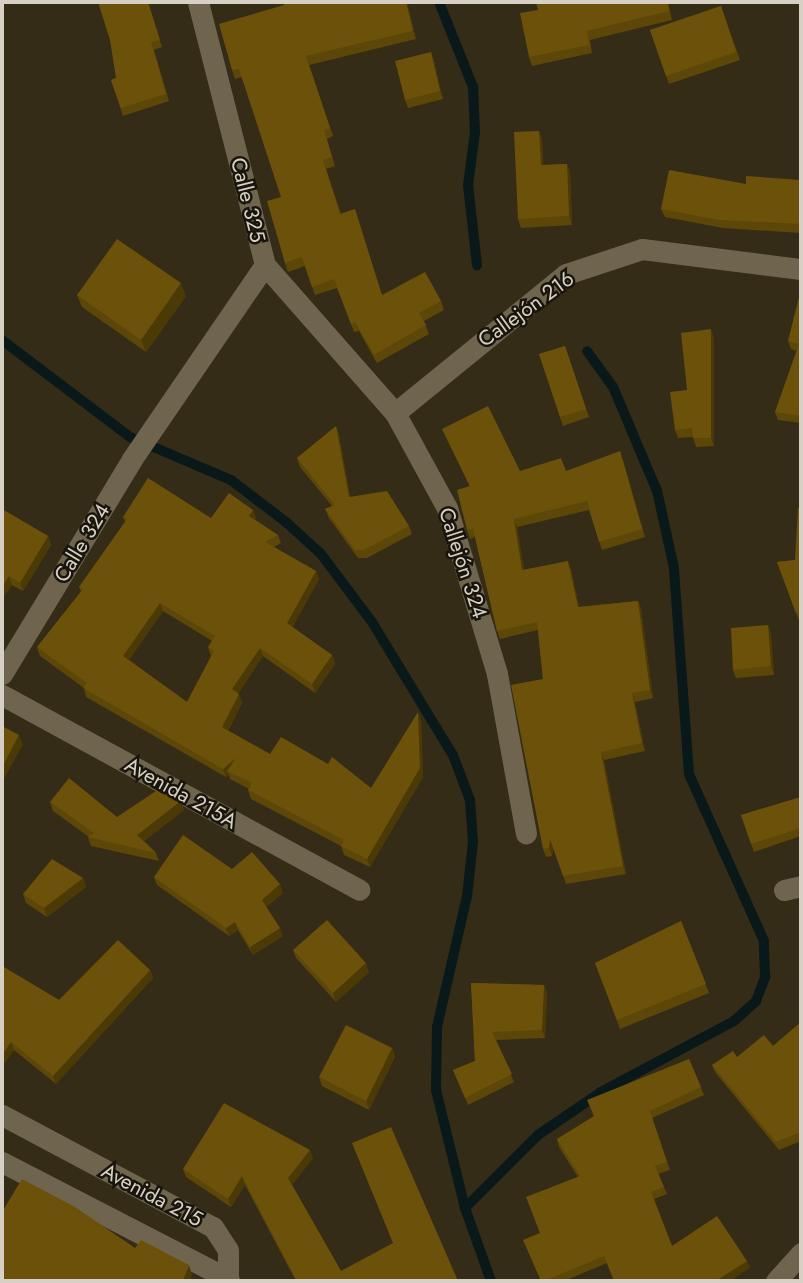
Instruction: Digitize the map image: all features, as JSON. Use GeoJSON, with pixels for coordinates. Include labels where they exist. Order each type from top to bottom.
{"type":"FeatureCollection","features":[{"type":"Feature","properties":{"kind":"street","name":"Calle 325"},"geometry":{"type":"LineString","coordinates":[[164,412],[265,265],[198,2]]}},
{"type":"Feature","properties":{"kind":"street","name":"Callejón 216"},"geometry":{"type":"LineString","coordinates":[[395,413],[566,274],[642,249],[801,269]]}},
{"type":"Feature","properties":{"kind":"street","name":"Callejón 324"},"geometry":{"type":"LineString","coordinates":[[265,265],[395,413],[447,508],[497,674],[526,833]]}},
{"type":"Feature","properties":{"kind":"street","name":"Calle 324"},"geometry":{"type":"LineString","coordinates":[[2,674],[132,459],[164,412]]}},
{"type":"Feature","properties":{"kind":"street","name":"Avenida 215A"},"geometry":{"type":"LineString","coordinates":[[2,695],[359,890]]}},
{"type":"Feature","properties":{"kind":"street","name":"Avenida 215"},"geometry":{"type":"LineString","coordinates":[[2,1115],[213,1227],[228,1250],[229,1280],[2,1162]]}},
{"type":"Feature","properties":{"kind":"street"},"geometry":{"type":"LineString","coordinates":[[776,1281],[801,1254]]}},
{"type":"Feature","properties":{"kind":"building"},"geometry":{"type":"Polygon","coordinates":[[[98,2],[148,2],[160,40],[151,42],[166,94],[121,108],[111,80],[116,78],[110,40],[98,2]]]}},
{"type":"Feature","properties":{"kind":"building"},"geometry":{"type":"Polygon","coordinates":[[[283,2],[406,2],[413,31],[306,56],[330,128],[324,130],[332,157],[323,160],[340,214],[355,209],[382,295],[425,272],[441,301],[419,313],[426,325],[374,355],[355,322],[351,324],[334,279],[312,287],[302,257],[285,263],[267,201],[281,197],[239,69],[232,70],[219,24],[284,5],[283,2]]]}},
{"type":"Feature","properties":{"kind":"building"},"geometry":{"type":"Polygon","coordinates":[[[536,2],[667,2],[669,11],[587,31],[589,45],[529,57],[520,13],[538,10],[536,2]]]}},
{"type":"Feature","properties":{"kind":"building"},"geometry":{"type":"Polygon","coordinates":[[[721,6],[736,52],[666,76],[650,30],[721,6]]]}},
{"type":"Feature","properties":{"kind":"building"},"geometry":{"type":"Polygon","coordinates":[[[431,52],[440,91],[405,100],[395,61],[431,52]]]}},
{"type":"Feature","properties":{"kind":"building"},"geometry":{"type":"Polygon","coordinates":[[[539,131],[541,165],[567,164],[569,216],[518,219],[514,132],[539,131]]]}},
{"type":"Feature","properties":{"kind":"building"},"geometry":{"type":"Polygon","coordinates":[[[669,170],[746,184],[746,176],[801,180],[801,224],[719,220],[661,209],[669,170]]]}},
{"type":"Feature","properties":{"kind":"building"},"geometry":{"type":"Polygon","coordinates":[[[117,239],[181,283],[141,340],[77,295],[117,239]]]}},
{"type":"Feature","properties":{"kind":"building"},"geometry":{"type":"Polygon","coordinates":[[[800,293],[801,416],[775,412],[799,344],[788,341],[800,293]]]}},
{"type":"Feature","properties":{"kind":"building"},"geometry":{"type":"Polygon","coordinates":[[[711,329],[711,438],[693,438],[692,428],[675,430],[670,392],[687,390],[681,333],[711,329]]]}},
{"type":"Feature","properties":{"kind":"building"},"geometry":{"type":"Polygon","coordinates":[[[565,346],[586,409],[560,417],[539,354],[565,346]]]}},
{"type":"Feature","properties":{"kind":"building"},"geometry":{"type":"Polygon","coordinates":[[[488,406],[520,471],[561,458],[566,471],[620,451],[642,529],[599,542],[587,501],[514,519],[522,570],[568,561],[578,607],[638,601],[650,690],[632,693],[642,743],[601,752],[623,866],[563,876],[550,839],[549,848],[543,849],[511,685],[543,679],[537,622],[497,631],[473,529],[467,530],[457,490],[470,486],[442,429],[488,406]]]}},
{"type":"Feature","properties":{"kind":"building"},"geometry":{"type":"Polygon","coordinates":[[[336,426],[349,497],[387,491],[409,526],[364,550],[355,550],[325,509],[335,505],[297,458],[336,426]]]}},
{"type":"Feature","properties":{"kind":"building"},"geometry":{"type":"Polygon","coordinates":[[[148,478],[211,518],[229,493],[253,510],[249,516],[278,535],[265,542],[316,571],[287,623],[332,655],[312,684],[260,648],[232,689],[239,694],[222,727],[270,754],[281,737],[328,764],[332,757],[371,788],[418,712],[420,768],[367,859],[341,846],[344,840],[248,790],[252,783],[227,771],[236,758],[223,769],[83,688],[87,683],[37,647],[83,589],[79,587],[127,519],[123,517],[148,478]],[[160,603],[123,656],[187,702],[214,651],[208,647],[215,636],[160,603]]]}},
{"type":"Feature","properties":{"kind":"building"},"geometry":{"type":"Polygon","coordinates":[[[798,508],[801,508],[801,612],[796,613],[777,562],[795,560],[798,508]]]}},
{"type":"Feature","properties":{"kind":"building"},"geometry":{"type":"Polygon","coordinates":[[[2,509],[48,536],[20,583],[9,576],[2,587],[2,509]]]}},
{"type":"Feature","properties":{"kind":"building"},"geometry":{"type":"Polygon","coordinates":[[[768,625],[771,666],[733,670],[731,628],[768,625]]]}},
{"type":"Feature","properties":{"kind":"building"},"geometry":{"type":"Polygon","coordinates":[[[2,726],[19,735],[2,768],[2,726]]]}},
{"type":"Feature","properties":{"kind":"building"},"geometry":{"type":"Polygon","coordinates":[[[69,778],[117,817],[159,789],[181,801],[137,835],[156,853],[88,837],[94,833],[50,802],[69,778]]]}},
{"type":"Feature","properties":{"kind":"building"},"geometry":{"type":"Polygon","coordinates":[[[801,797],[801,828],[751,844],[741,815],[801,797]]]}},
{"type":"Feature","properties":{"kind":"building"},"geometry":{"type":"Polygon","coordinates":[[[183,835],[232,869],[252,852],[280,884],[262,900],[280,928],[250,947],[235,922],[226,928],[154,877],[183,835]]]}},
{"type":"Feature","properties":{"kind":"building"},"geometry":{"type":"Polygon","coordinates":[[[52,859],[83,878],[44,908],[23,894],[52,859]]]}},
{"type":"Feature","properties":{"kind":"building"},"geometry":{"type":"Polygon","coordinates":[[[327,920],[366,963],[333,993],[293,950],[327,920]]]}},
{"type":"Feature","properties":{"kind":"building"},"geometry":{"type":"Polygon","coordinates":[[[681,921],[706,984],[617,1020],[595,963],[681,921]]]}},
{"type":"Feature","properties":{"kind":"building"},"geometry":{"type":"Polygon","coordinates":[[[118,940],[150,970],[53,1076],[11,1042],[2,1055],[2,966],[59,1000],[118,940]]]}},
{"type":"Feature","properties":{"kind":"building"},"geometry":{"type":"Polygon","coordinates":[[[471,983],[544,985],[542,1030],[492,1032],[512,1074],[465,1098],[453,1070],[475,1061],[471,983]]]}},
{"type":"Feature","properties":{"kind":"building"},"geometry":{"type":"Polygon","coordinates":[[[801,1022],[801,1132],[776,1142],[712,1065],[733,1051],[737,1057],[764,1035],[773,1046],[801,1022]]]}},
{"type":"Feature","properties":{"kind":"building"},"geometry":{"type":"Polygon","coordinates":[[[346,1025],[392,1048],[366,1101],[319,1077],[346,1025]]]}},
{"type":"Feature","properties":{"kind":"building"},"geometry":{"type":"Polygon","coordinates":[[[689,1059],[701,1087],[650,1111],[667,1162],[655,1166],[664,1187],[651,1192],[672,1246],[717,1216],[747,1261],[716,1281],[614,1281],[604,1256],[541,1281],[523,1240],[540,1233],[526,1197],[580,1176],[557,1139],[594,1116],[587,1100],[689,1059]]]}},
{"type":"Feature","properties":{"kind":"building"},"geometry":{"type":"Polygon","coordinates":[[[224,1103],[310,1150],[288,1178],[341,1271],[393,1243],[352,1143],[391,1127],[458,1281],[297,1281],[242,1176],[228,1199],[183,1169],[224,1103]]]}},
{"type":"Feature","properties":{"kind":"building"},"geometry":{"type":"Polygon","coordinates":[[[22,1179],[75,1207],[135,1248],[141,1240],[189,1265],[183,1281],[2,1281],[2,1212],[22,1179]]]}},
{"type":"Feature","properties":{"kind":"waterway"},"geometry":{"type":"LineString","coordinates":[[439,2],[473,87],[475,132],[468,185],[477,265]]}},
{"type":"Feature","properties":{"kind":"waterway"},"geometry":{"type":"LineString","coordinates":[[2,340],[130,437],[231,480],[286,522],[321,554],[372,622],[453,755],[470,800],[473,842],[467,896],[437,1027],[436,1090],[465,1208],[491,1281]]}},
{"type":"Feature","properties":{"kind":"waterway"},"geometry":{"type":"LineString","coordinates":[[465,1208],[538,1135],[601,1092],[734,1021],[756,1001],[765,977],[764,941],[689,774],[674,568],[657,491],[613,387],[587,351]]}}]}
